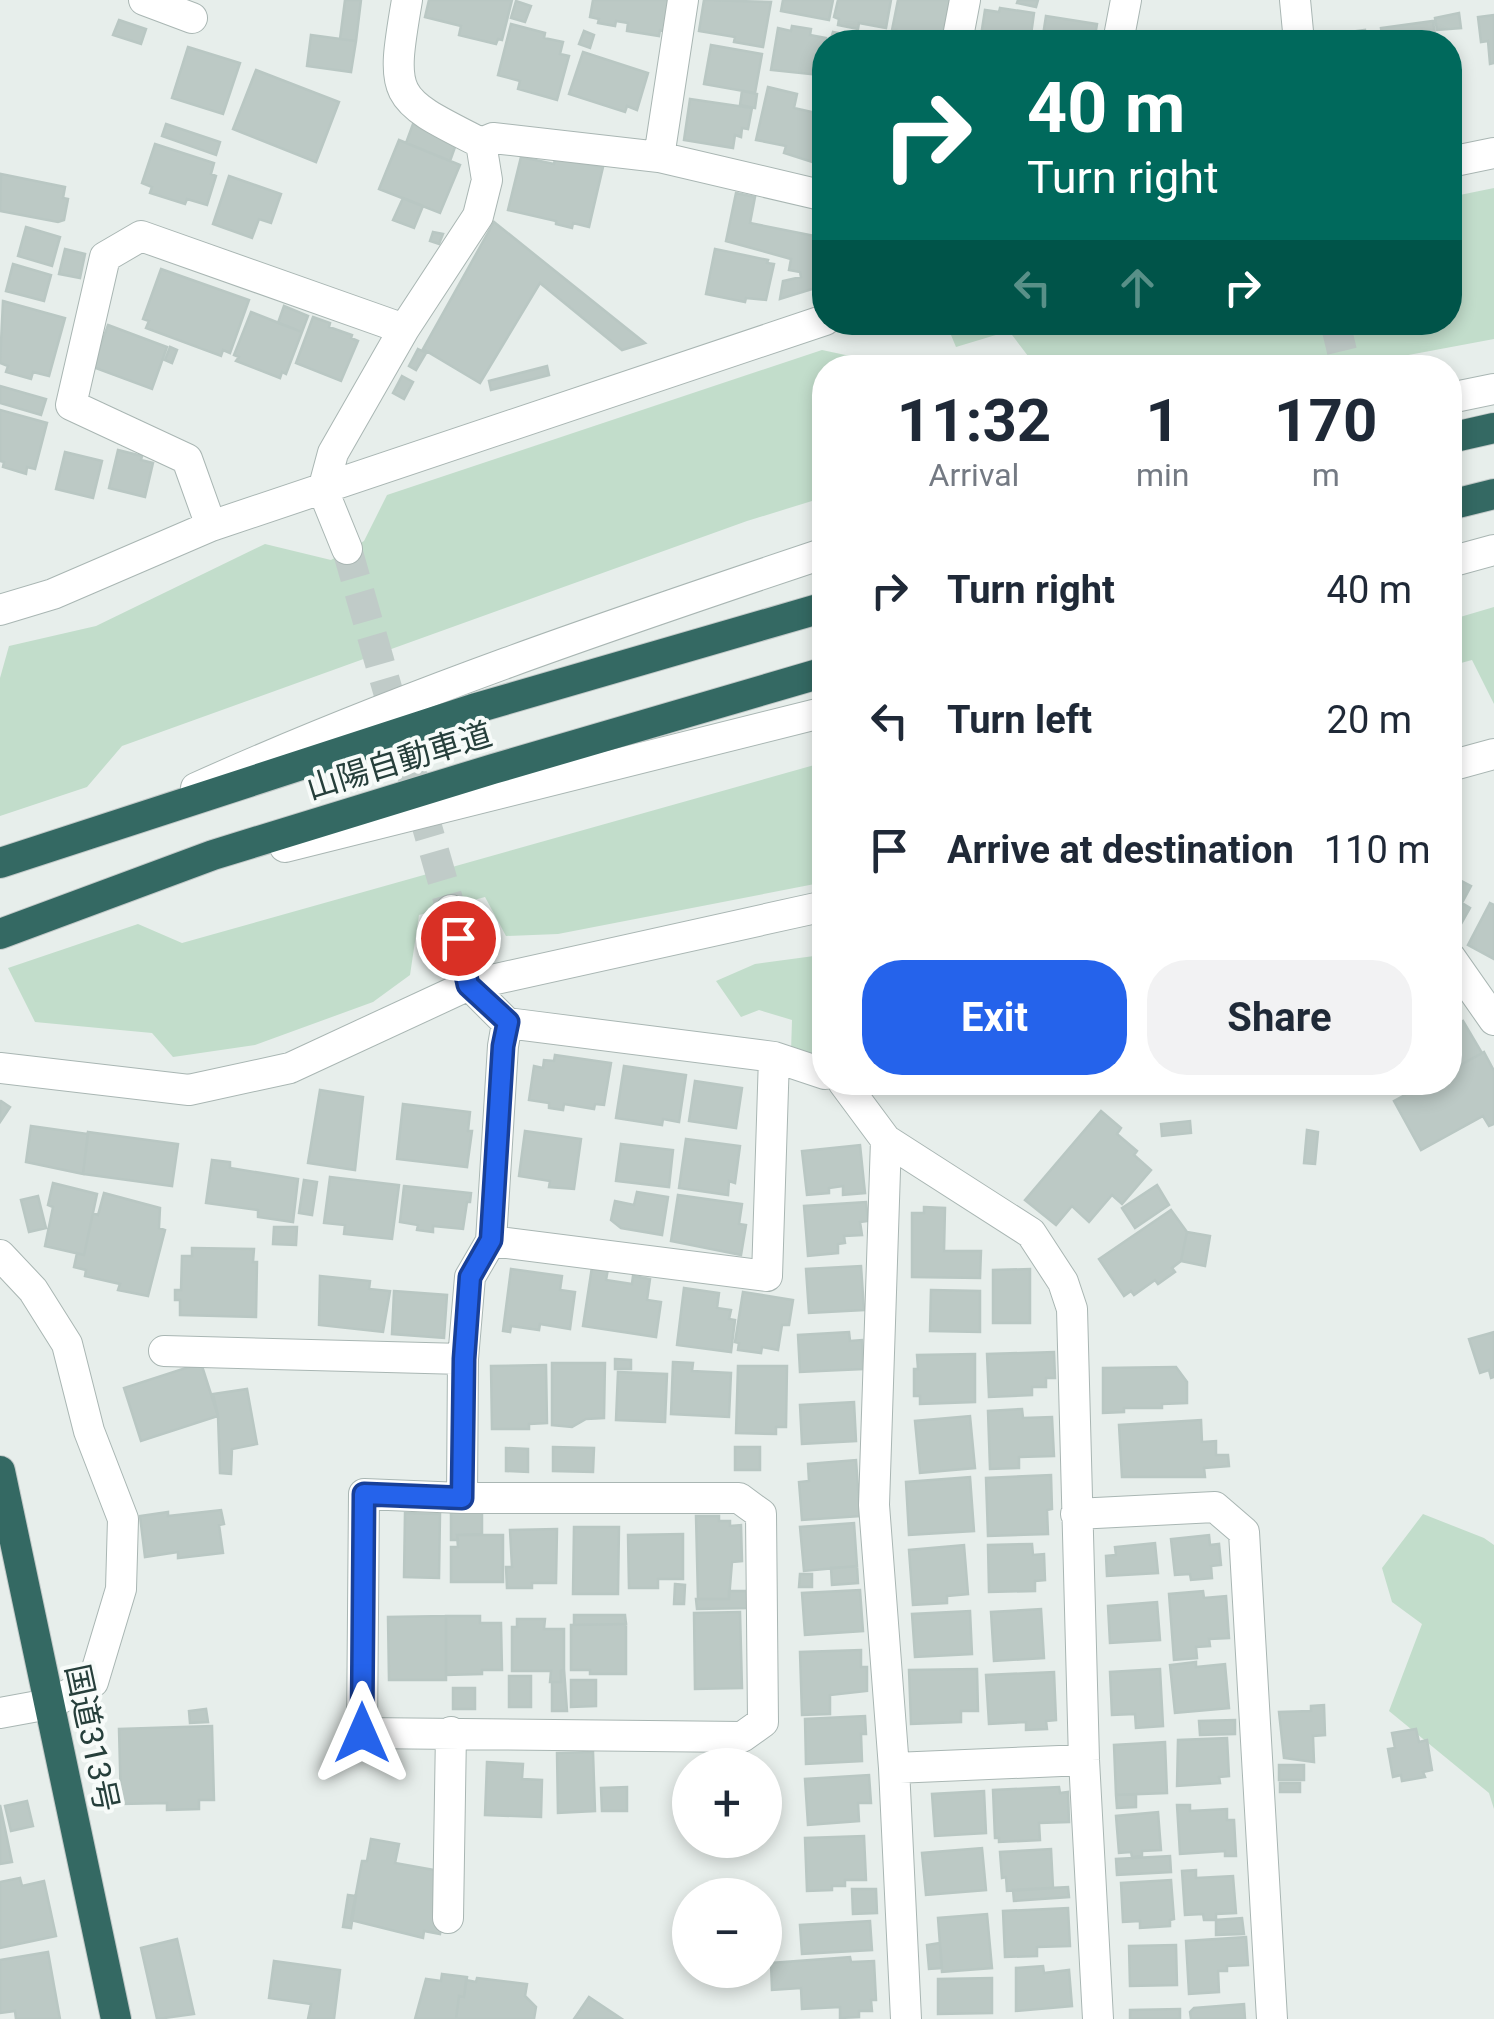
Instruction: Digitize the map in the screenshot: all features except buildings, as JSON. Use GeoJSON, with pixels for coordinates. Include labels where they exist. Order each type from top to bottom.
{"type":"FeatureCollection","features":[{"type":"Feature","properties":{"kind":"highway"},"geometry":{"type":"LineString","coordinates":[[1462,435],[1494,428]]}},
{"type":"Feature","properties":{"kind":"highway"},"geometry":{"type":"LineString","coordinates":[[1462,502],[1494,494]]}},
{"type":"Feature","properties":{"kind":"highway","name":"山陽自動車道"},"geometry":{"type":"LineString","coordinates":[[0,863],[473,709],[812,611]]}},
{"type":"Feature","properties":{"kind":"highway","name":"山陽自動車道"},"geometry":{"type":"LineString","coordinates":[[0,934],[306,826],[812,676]]}},
{"type":"Feature","properties":{"kind":"highway","name":"国道313号"},"geometry":{"type":"LineString","coordinates":[[0,1471],[116,2019]]}},
{"type":"Feature","properties":{"kind":"street"},"geometry":{"type":"LineString","coordinates":[[144,0],[192,18]]}},
{"type":"Feature","properties":{"kind":"street"},"geometry":{"type":"LineString","coordinates":[[406,0],[396,64],[402,92],[422,113],[481,143],[493,138],[659,157],[812,193]]}},
{"type":"Feature","properties":{"kind":"street"},"geometry":{"type":"LineString","coordinates":[[659,157],[683,0]]}},
{"type":"Feature","properties":{"kind":"street"},"geometry":{"type":"LineString","coordinates":[[960,30],[966,0]]}},
{"type":"Feature","properties":{"kind":"street"},"geometry":{"type":"LineString","coordinates":[[1120,30],[1126,0]]}},
{"type":"Feature","properties":{"kind":"street"},"geometry":{"type":"LineString","coordinates":[[1295,0],[1299,30]]}},
{"type":"Feature","properties":{"kind":"street"},"geometry":{"type":"LineString","coordinates":[[347,549],[323,490],[333,454],[404,328],[478,216],[486,180],[481,143]]}},
{"type":"Feature","properties":{"kind":"street"},"geometry":{"type":"LineString","coordinates":[[1462,160],[1494,154]]}},
{"type":"Feature","properties":{"kind":"street"},"geometry":{"type":"LineString","coordinates":[[211,526],[187,459],[72,405],[105,257],[141,236],[404,328]]}},
{"type":"Feature","properties":{"kind":"street"},"geometry":{"type":"LineString","coordinates":[[0,610],[53,594],[211,526],[812,324]]}},
{"type":"Feature","properties":{"kind":"street"},"geometry":{"type":"LineString","coordinates":[[1462,396],[1494,389]]}},
{"type":"Feature","properties":{"kind":"street"},"geometry":{"type":"LineString","coordinates":[[1462,559],[1494,550]]}},
{"type":"Feature","properties":{"kind":"street"},"geometry":{"type":"LineString","coordinates":[[120,822],[298,742],[604,627],[812,556]]}},
{"type":"Feature","properties":{"kind":"street"},"geometry":{"type":"LineString","coordinates":[[124,890],[812,715]]}},
{"type":"Feature","properties":{"kind":"street"},"geometry":{"type":"LineString","coordinates":[[1462,763],[1494,754]]}},
{"type":"Feature","properties":{"kind":"street"},"geometry":{"type":"LineString","coordinates":[[0,1068],[189,1090],[290,1068],[468,985],[812,909]]}},
{"type":"Feature","properties":{"kind":"street"},"geometry":{"type":"LineString","coordinates":[[451,910],[468,985],[508,1022],[774,1056],[812,1069]]}},
{"type":"Feature","properties":{"kind":"street"},"geometry":{"type":"LineString","coordinates":[[1462,973],[1487,1009]]}},
{"type":"Feature","properties":{"kind":"street"},"geometry":{"type":"LineString","coordinates":[[1462,991],[1487,1009]]}},
{"type":"Feature","properties":{"kind":"street"},"geometry":{"type":"LineString","coordinates":[[462,1498],[464,1359],[470,1277],[491,1240],[503,1046],[508,1022]]}},
{"type":"Feature","properties":{"kind":"street"},"geometry":{"type":"LineString","coordinates":[[491,1240],[767,1276],[774,1056]]}},
{"type":"Feature","properties":{"kind":"street"},"geometry":{"type":"LineString","coordinates":[[853,1095],[886,1140],[1031,1233],[1062,1282],[1072,1309],[1084,1760],[1098,2019]]}},
{"type":"Feature","properties":{"kind":"street"},"geometry":{"type":"LineString","coordinates":[[886,1140],[874,1506],[894,1768],[906,2019]]}},
{"type":"Feature","properties":{"kind":"street"},"geometry":{"type":"LineString","coordinates":[[0,1255],[33,1290],[67,1344],[89,1431],[123,1519],[120,1588],[93,1682],[49,1704],[0,1714]]}},
{"type":"Feature","properties":{"kind":"street"},"geometry":{"type":"LineString","coordinates":[[164,1351],[464,1359]]}},
{"type":"Feature","properties":{"kind":"street"},"geometry":{"type":"LineString","coordinates":[[364,1494],[462,1498],[739,1498],[761,1514],[763,1722],[742,1737],[362,1733],[364,1494]]}},
{"type":"Feature","properties":{"kind":"street"},"geometry":{"type":"LineString","coordinates":[[1076,1514],[1214,1506],[1244,1532],[1272,2019]]}},
{"type":"Feature","properties":{"kind":"street"},"geometry":{"type":"LineString","coordinates":[[448,1918],[451,1732]]}},
{"type":"Feature","properties":{"kind":"street"},"geometry":{"type":"LineString","coordinates":[[894,1768],[1084,1760]]}},
{"type":"Feature","properties":{"kind":"green space"},"geometry":{"type":"Polygon","coordinates":[[[1494,188],[1494,339],[1408,355],[1027,355],[1012,335],[1462,335],[1462,195],[1494,188]]]}},
{"type":"Feature","properties":{"kind":"green space"},"geometry":{"type":"Polygon","coordinates":[[[951,335],[996,335],[956,347],[951,335]]]}},
{"type":"Feature","properties":{"kind":"green space"},"geometry":{"type":"Polygon","coordinates":[[[822,350],[846,355],[812,355],[812,501],[122,746],[87,787],[0,816],[0,678],[9,646],[96,626],[265,544],[331,560],[364,541],[387,495],[822,350]]]}},
{"type":"Feature","properties":{"kind":"green space"},"geometry":{"type":"Polygon","coordinates":[[[1494,607],[1494,704],[1472,660],[1462,663],[1462,616],[1494,607]]]}},
{"type":"Feature","properties":{"kind":"green space"},"geometry":{"type":"Polygon","coordinates":[[[812,766],[812,885],[558,934],[506,936],[485,897],[419,915],[410,975],[373,1002],[255,1045],[173,1057],[152,1033],[35,1022],[8,968],[138,924],[182,943],[812,766]]]}},
{"type":"Feature","properties":{"kind":"green space"},"geometry":{"type":"Polygon","coordinates":[[[812,956],[812,1059],[791,1052],[792,1020],[759,1010],[741,1017],[716,981],[755,964],[812,956]]]}},
{"type":"Feature","properties":{"kind":"green space"},"geometry":{"type":"Polygon","coordinates":[[[1423,1514],[1494,1545],[1494,1809],[1489,1793],[1389,1711],[1422,1624],[1392,1602],[1382,1568],[1423,1514]]]}},
{"type":"Feature","properties":{"kind":"tunnel"},"geometry":{"type":"LineString","coordinates":[[1338,335],[1343,355]]}},
{"type":"Feature","properties":{"kind":"tunnel"},"geometry":{"type":"LineString","coordinates":[[347,549],[451,910]]}},
{"type":"Feature","properties":{"kind":"route"},"geometry":{"type":"LineString","coordinates":[[362,1733],[364,1494],[462,1498],[464,1359],[470,1277],[491,1240],[503,1046],[508,1022],[468,985],[458,938]]}}]}
